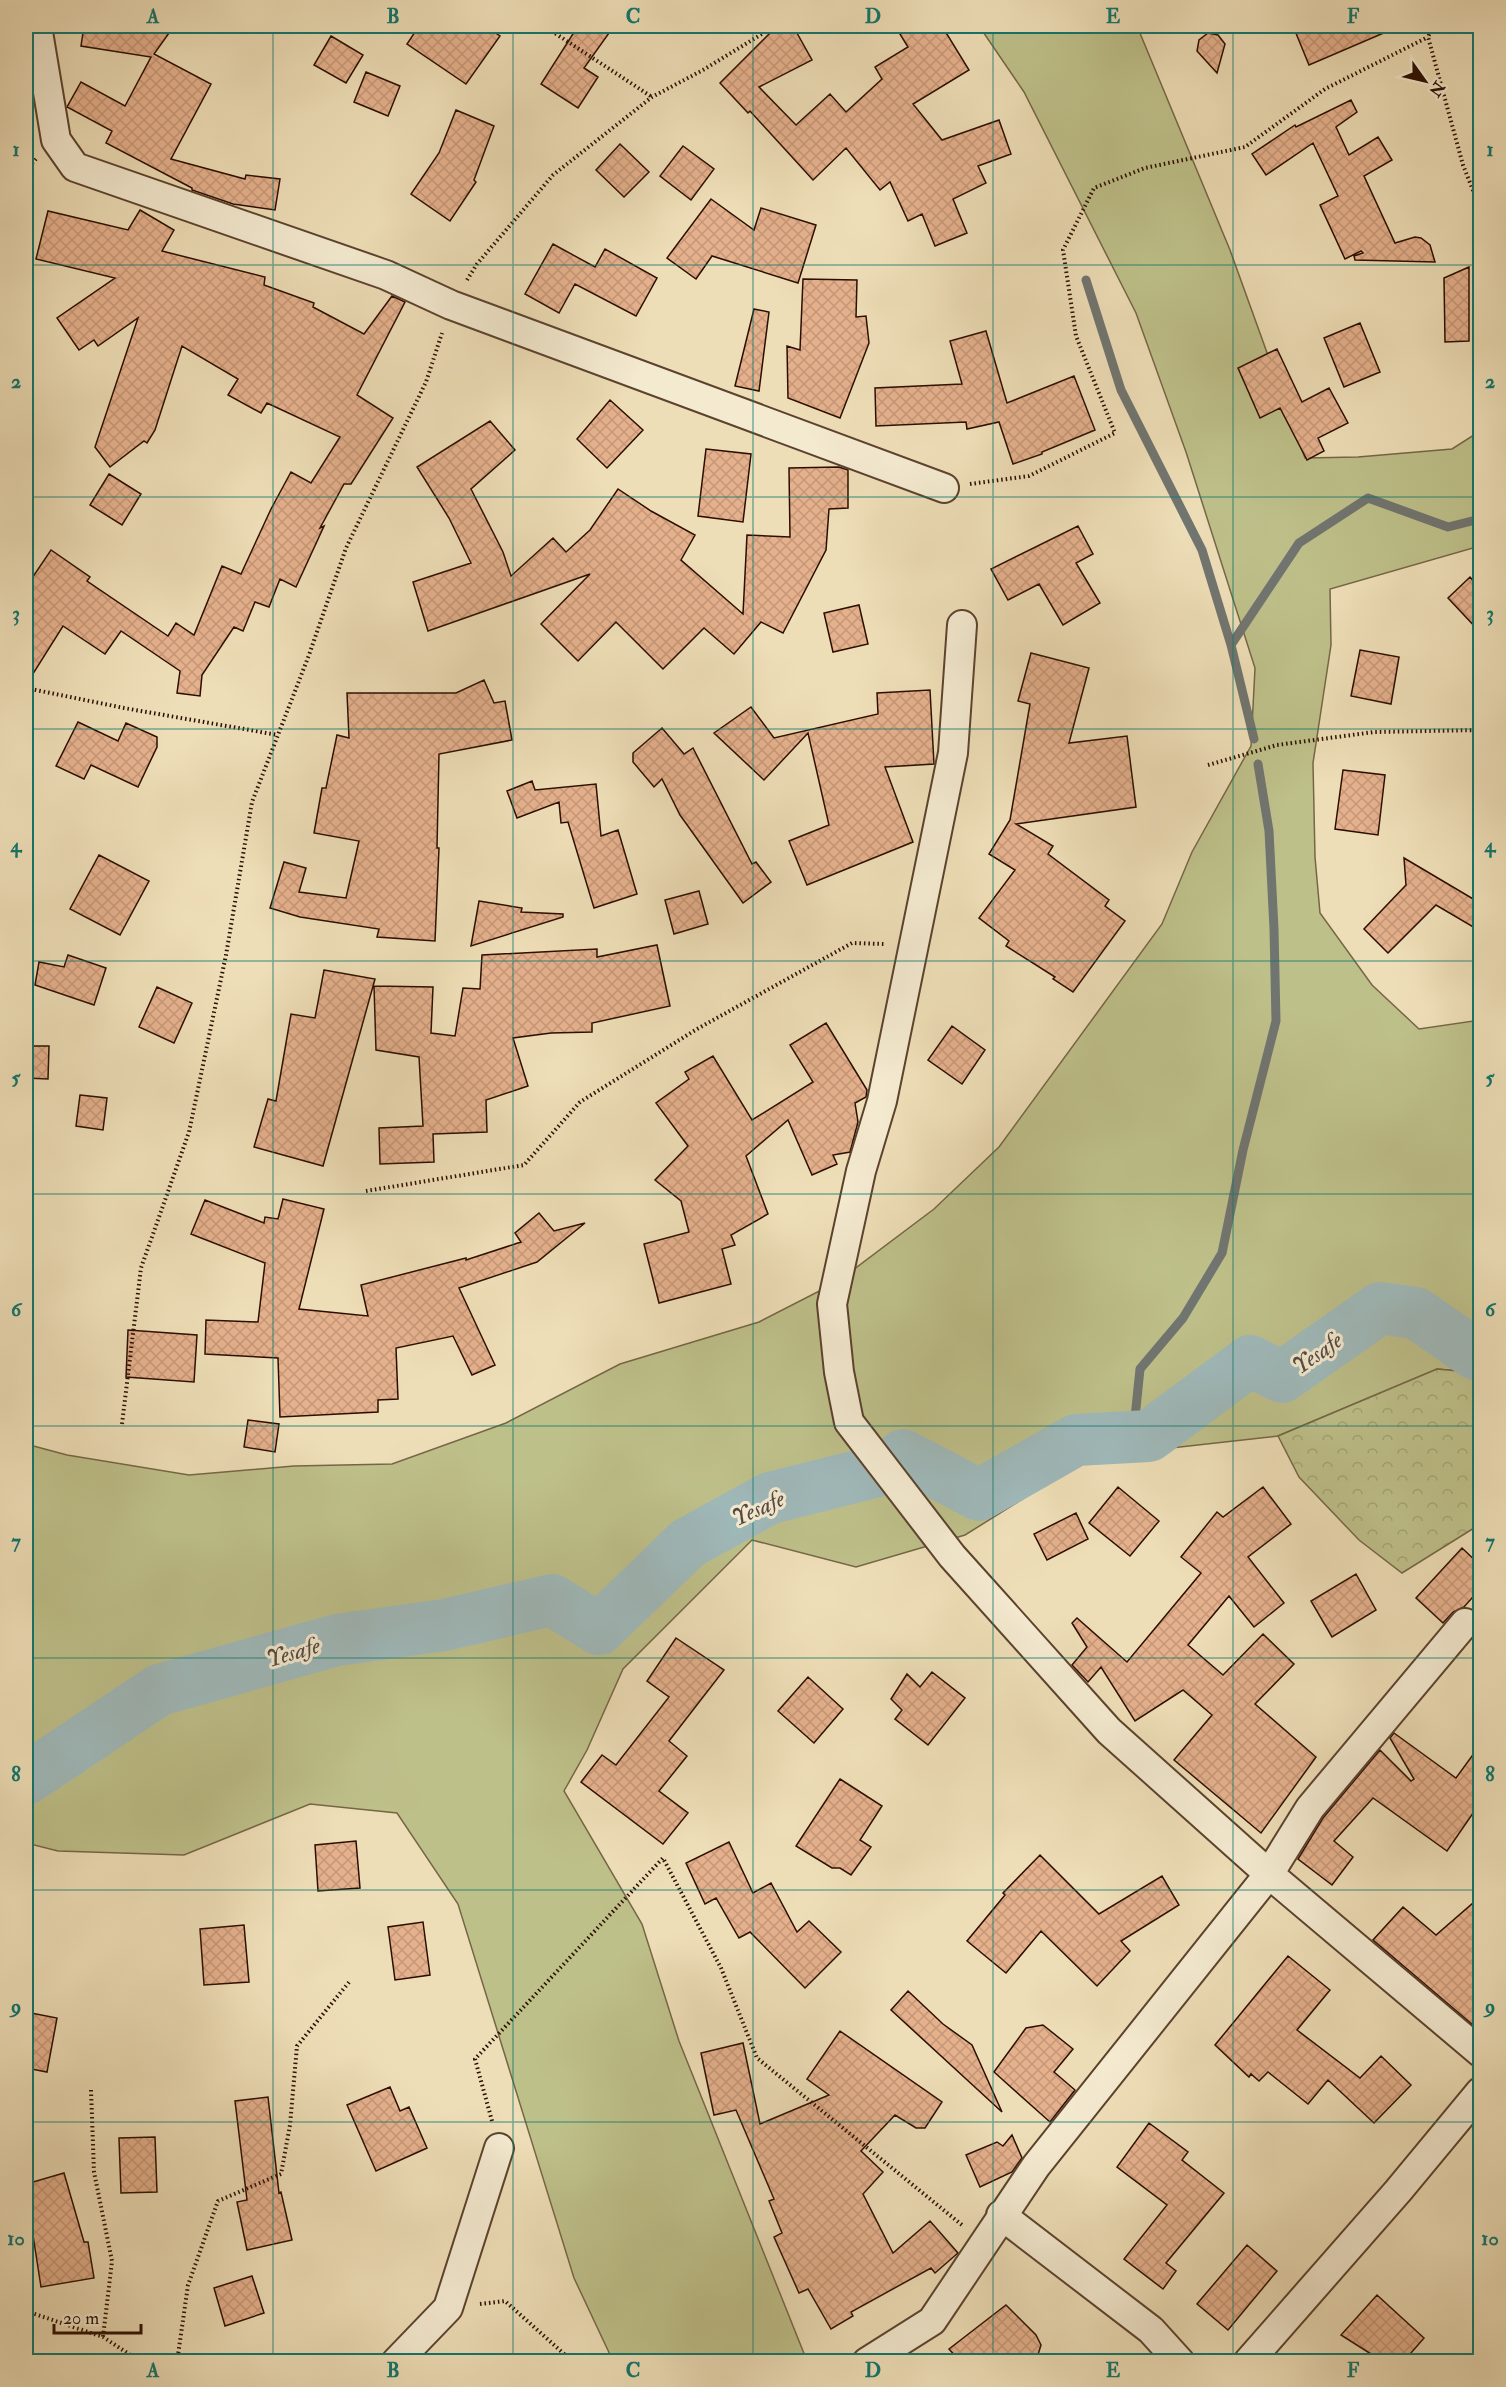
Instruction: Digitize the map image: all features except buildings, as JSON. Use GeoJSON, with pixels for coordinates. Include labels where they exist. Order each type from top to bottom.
{"type":"FeatureCollection","features":[{"type":"Feature","properties":{"kind":"street"},"geometry":{"type":"LineString","coordinates":[[37,26],[56,140],[75,166],[386,275],[451,305],[944,488]]}},
{"type":"Feature","properties":{"kind":"street"},"geometry":{"type":"LineString","coordinates":[[962,625],[952,753],[882,1101],[861,1171],[832,1304],[839,1372],[849,1422],[952,1556],[1109,1731],[1269,1874],[1480,2052]]}},
{"type":"Feature","properties":{"kind":"street"},"geometry":{"type":"LineString","coordinates":[[867,2361],[932,2321],[1036,2166],[1269,1874],[1310,1808],[1465,1623]]}},
{"type":"Feature","properties":{"kind":"street"},"geometry":{"type":"LineString","coordinates":[[1248,2361],[1398,2191],[1480,2092]]}},
{"type":"Feature","properties":{"kind":"street"},"geometry":{"type":"LineString","coordinates":[[396,2361],[448,2308],[499,2148]]}},
{"type":"Feature","properties":{"kind":"street"},"geometry":{"type":"LineString","coordinates":[[1001,2215],[1152,2330],[1180,2361]]}},
{"type":"Feature","properties":{"kind":"path"},"geometry":{"type":"LineString","coordinates":[[544,26],[652,97]]}},
{"type":"Feature","properties":{"kind":"path"},"geometry":{"type":"LineString","coordinates":[[122,1424],[141,1268],[189,1132],[226,955],[252,802],[309,655],[346,548],[426,382],[451,305],[477,264],[553,175],[652,97],[703,70],[775,26]]}},
{"type":"Feature","properties":{"kind":"path"},"geometry":{"type":"LineString","coordinates":[[944,488],[1029,476],[1115,433],[1076,336],[1063,250],[1094,188],[1145,168],[1245,147],[1325,89],[1428,37],[1433,26]]}},
{"type":"Feature","properties":{"kind":"path"},"geometry":{"type":"LineString","coordinates":[[1428,37],[1463,165],[1480,208]]}},
{"type":"Feature","properties":{"kind":"path"},"geometry":{"type":"LineString","coordinates":[[26,688],[278,735]]}},
{"type":"Feature","properties":{"kind":"path"},"geometry":{"type":"LineString","coordinates":[[1208,765],[1277,745],[1364,733],[1480,730]]}},
{"type":"Feature","properties":{"kind":"path"},"geometry":{"type":"LineString","coordinates":[[366,1191],[524,1165],[580,1102],[698,1029],[852,943],[913,945]]}},
{"type":"Feature","properties":{"kind":"path"},"geometry":{"type":"LineString","coordinates":[[499,2148],[475,2058],[663,1858],[721,1968],[757,2058],[961,2226],[1001,2215]]}},
{"type":"Feature","properties":{"kind":"path"},"geometry":{"type":"LineString","coordinates":[[177,2361],[188,2285],[218,2201],[281,2174],[290,2124],[297,2046],[350,1981]]}},
{"type":"Feature","properties":{"kind":"path"},"geometry":{"type":"LineString","coordinates":[[91,2090],[94,2172],[112,2261],[103,2337]]}},
{"type":"Feature","properties":{"kind":"path"},"geometry":{"type":"LineString","coordinates":[[448,2308],[506,2301],[573,2361]]}},
{"type":"Feature","properties":{"kind":"path"},"geometry":{"type":"LineString","coordinates":[[26,2311],[103,2337],[141,2361]]}},
{"type":"Feature","properties":{"kind":"path"},"geometry":{"type":"LineString","coordinates":[[669,2361],[674,2361]]}},
{"type":"Feature","properties":{"kind":"green space"},"geometry":{"type":"Polygon","coordinates":[[[979,26],[1137,26],[1230,250],[1305,458],[1358,457],[1452,449],[1480,431],[1480,546],[1330,589],[1331,645],[1313,763],[1315,857],[1320,913],[1372,985],[1419,1029],[1480,1020],[1480,1373],[1437,1369],[1278,1436],[1090,1457],[965,1535],[856,1567],[752,1540],[623,1669],[587,1750],[564,1791],[642,1924],[679,2041],[807,2361],[613,2361],[574,2278],[458,1904],[397,1813],[310,1804],[184,1855],[58,1851],[26,1843],[26,1444],[67,1455],[189,1475],[294,1466],[392,1464],[506,1423],[620,1364],[759,1322],[837,1282],[934,1209],[999,1147],[1162,924],[1192,852],[1251,746],[1255,668],[1186,452],[1136,313],[1024,92],[979,26]]]}},
{"type":"Feature","properties":{"kind":"green space"},"geometry":{"type":"Polygon","coordinates":[[[1437,1369],[1480,1373],[1480,1526],[1402,1573],[1359,1540],[1299,1477],[1278,1436],[1437,1369]]]}},
{"type":"Feature","properties":{"kind":"waterway"},"geometry":{"type":"LineString","coordinates":[[1086,280],[1121,390],[1202,550],[1231,645],[1254,739]]}},
{"type":"Feature","properties":{"kind":"waterway"},"geometry":{"type":"LineString","coordinates":[[1231,645],[1299,543],[1368,498],[1448,527],[1480,519]]}},
{"type":"Feature","properties":{"kind":"waterway"},"geometry":{"type":"LineString","coordinates":[[1133,1437],[1140,1369],[1183,1318],[1222,1253],[1243,1150],[1276,1021],[1269,831],[1258,764]]}},
{"type":"Feature","properties":{"kind":"waterway","name":"Yesafe"},"geometry":{"type":"LineString","coordinates":[[26,1779],[159,1690],[337,1640],[444,1625],[552,1600],[599,1629],[688,1543],[770,1498],[886,1469],[903,1455],[979,1495],[1076,1440],[1149,1436],[1250,1361],[1282,1377],[1380,1308],[1416,1313],[1475,1354],[1480,1353]]}}]}
